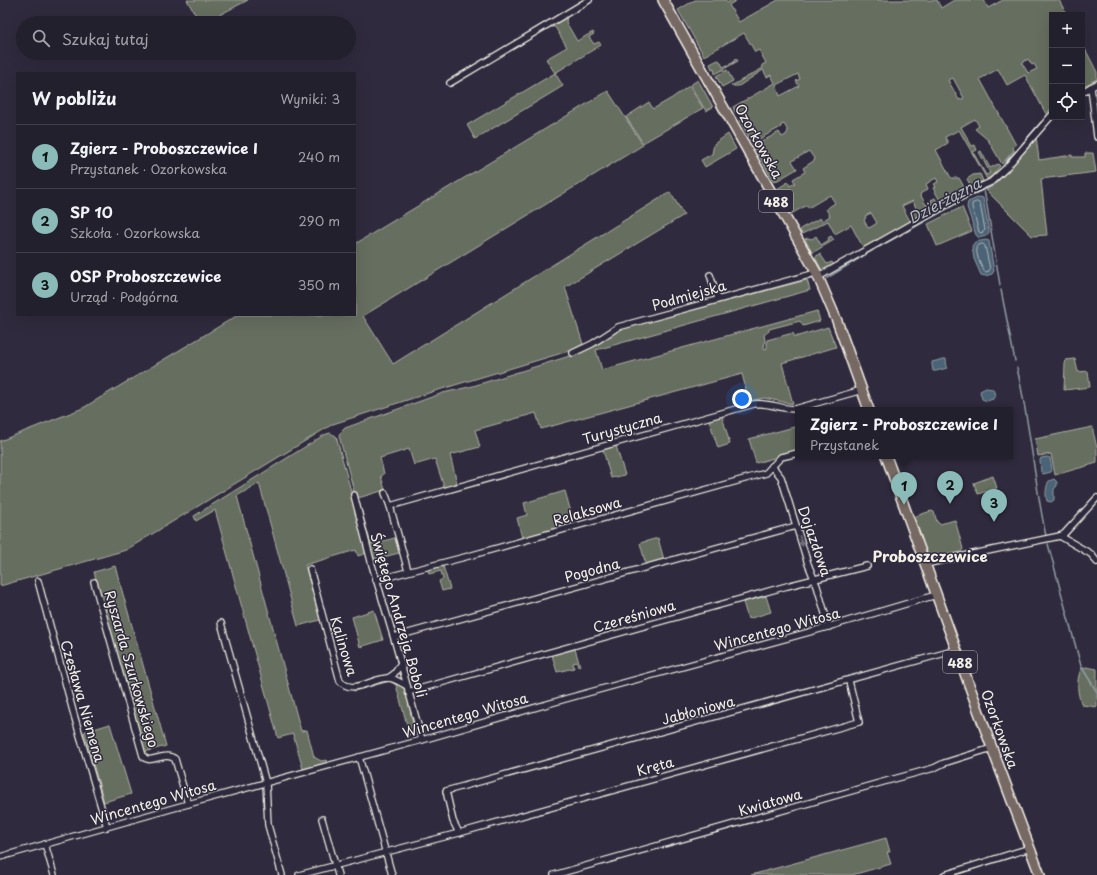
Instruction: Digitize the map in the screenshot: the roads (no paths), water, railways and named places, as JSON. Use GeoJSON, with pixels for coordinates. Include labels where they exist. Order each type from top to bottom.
{"type":"FeatureCollection","features":[{"type":"Feature","properties":{"kind":"main road","name":"Ozorkowska"},"geometry":{"type":"LineString","coordinates":[[663,0],[817,274],[837,321],[868,407]]}},
{"type":"Feature","properties":{"kind":"main road","name":"Ozorkowska"},"geometry":{"type":"LineString","coordinates":[[887,459],[992,748],[1040,875]]}},
{"type":"Feature","properties":{"kind":"street"},"geometry":{"type":"LineString","coordinates":[[450,83],[589,0]]}},
{"type":"Feature","properties":{"kind":"street"},"geometry":{"type":"LineString","coordinates":[[1085,90],[1097,84]]}},
{"type":"Feature","properties":{"kind":"street"},"geometry":{"type":"LineString","coordinates":[[1091,87],[1097,137]]}},
{"type":"Feature","properties":{"kind":"street","name":"Podmiejska"},"geometry":{"type":"LineString","coordinates":[[573,353],[592,344],[618,327],[718,299],[817,274],[969,192],[991,182],[1005,169],[1049,118]]}},
{"type":"Feature","properties":{"kind":"street"},"geometry":{"type":"LineString","coordinates":[[710,275],[718,299]]}},
{"type":"Feature","properties":{"kind":"street","name":"Turystyczna"},"geometry":{"type":"LineString","coordinates":[[802,407],[862,390]]}},
{"type":"Feature","properties":{"kind":"street","name":"Turystyczna"},"geometry":{"type":"LineString","coordinates":[[390,506],[754,404],[763,403],[787,409],[795,409]]}},
{"type":"Feature","properties":{"kind":"street","name":"Relaksowa"},"geometry":{"type":"LineString","coordinates":[[376,580],[408,571],[419,570],[766,473],[781,457],[795,454]]}},
{"type":"Feature","properties":{"kind":"street","name":"Dojazdowa"},"geometry":{"type":"LineString","coordinates":[[772,466],[781,477],[829,627]]}},
{"type":"Feature","properties":{"kind":"street"},"geometry":{"type":"LineString","coordinates":[[385,493],[408,571]]}},
{"type":"Feature","properties":{"kind":"street","name":"Świętego Andrzeja Boboli"},"geometry":{"type":"LineString","coordinates":[[354,495],[376,580],[394,638],[422,740]]}},
{"type":"Feature","properties":{"kind":"street"},"geometry":{"type":"LineString","coordinates":[[925,564],[1060,536],[1064,534],[1097,498]]}},
{"type":"Feature","properties":{"kind":"street","name":"Pogodna"},"geometry":{"type":"LineString","coordinates":[[394,638],[796,526]]}},
{"type":"Feature","properties":{"kind":"street"},"geometry":{"type":"LineString","coordinates":[[1060,536],[1091,554],[1097,562]]}},
{"type":"Feature","properties":{"kind":"street","name":"Czereśniowa"},"geometry":{"type":"LineString","coordinates":[[408,689],[813,579],[867,566]]}},
{"type":"Feature","properties":{"kind":"street","name":"Kalinowa"},"geometry":{"type":"LineString","coordinates":[[310,570],[340,681],[344,686],[351,687],[388,678]]}},
{"type":"Feature","properties":{"kind":"street","name":"Czesława Niemena"},"geometry":{"type":"LineString","coordinates":[[38,581],[74,715],[107,827]]}},
{"type":"Feature","properties":{"kind":"street","name":"Ryszarda Szurkowskiego"},"geometry":{"type":"LineString","coordinates":[[94,582],[143,756],[145,759],[149,760],[164,756],[172,757],[176,762],[188,804]]}},
{"type":"Feature","properties":{"kind":"street","name":"Wincentego Witosa"},"geometry":{"type":"LineString","coordinates":[[0,857],[829,627],[936,595]]}},
{"type":"Feature","properties":{"kind":"street"},"geometry":{"type":"LineString","coordinates":[[221,623],[266,782],[268,825],[282,875]]}},
{"type":"Feature","properties":{"kind":"street","name":"Jabłoniowa"},"geometry":{"type":"LineString","coordinates":[[459,832],[453,821],[446,792],[956,650]]}},
{"type":"Feature","properties":{"kind":"street"},"geometry":{"type":"LineString","coordinates":[[388,678],[398,669],[401,664]]}},
{"type":"Feature","properties":{"kind":"street"},"geometry":{"type":"LineString","coordinates":[[388,678],[394,679],[408,689]]}},
{"type":"Feature","properties":{"kind":"street","name":"Kręta"},"geometry":{"type":"LineString","coordinates":[[459,832],[859,722],[849,681]]}},
{"type":"Feature","properties":{"kind":"street","name":"Kwiatowa"},"geometry":{"type":"LineString","coordinates":[[554,875],[927,770],[992,748]]}},
{"type":"Feature","properties":{"kind":"street"},"geometry":{"type":"LineString","coordinates":[[359,757],[392,875]]}},
{"type":"Feature","properties":{"kind":"street"},"geometry":{"type":"LineString","coordinates":[[322,819],[338,875]]}},
{"type":"Feature","properties":{"kind":"street"},"geometry":{"type":"LineString","coordinates":[[299,875],[386,853],[459,832]]}},
{"type":"Feature","properties":{"kind":"street"},"geometry":{"type":"LineString","coordinates":[[45,844],[54,875]]}},
{"type":"Feature","properties":{"kind":"street"},"geometry":{"type":"LineString","coordinates":[[944,875],[1030,848]]}},
{"type":"Feature","properties":{"kind":"water"},"geometry":{"type":"Polygon","coordinates":[[[980,197],[983,198],[989,232],[986,236],[979,238],[976,235],[967,207],[968,202],[980,197]]]}},
{"type":"Feature","properties":{"kind":"water"},"geometry":{"type":"Polygon","coordinates":[[[986,240],[989,241],[994,271],[992,274],[985,276],[981,275],[974,259],[972,246],[975,242],[986,240]]]}},
{"type":"Feature","properties":{"kind":"water"},"geometry":{"type":"Polygon","coordinates":[[[946,359],[947,368],[933,371],[932,362],[946,359]]]}},
{"type":"Feature","properties":{"kind":"water"},"geometry":{"type":"Polygon","coordinates":[[[986,388],[993,389],[995,395],[993,399],[987,401],[982,399],[980,391],[986,388]]]}},
{"type":"Feature","properties":{"kind":"water"},"geometry":{"type":"Polygon","coordinates":[[[1041,458],[1050,458],[1052,470],[1051,472],[1043,474],[1041,472],[1040,460],[1041,458]]]}},
{"type":"Feature","properties":{"kind":"water"},"geometry":{"type":"Polygon","coordinates":[[[1054,479],[1057,482],[1057,486],[1054,489],[1054,500],[1051,502],[1047,501],[1046,491],[1049,481],[1054,479]]]}},
{"type":"Feature","properties":{"kind":"waterway","name":"Dzierżązna"},"geometry":{"type":"LineString","coordinates":[[1044,119],[1049,113]]}},
{"type":"Feature","properties":{"kind":"waterway","name":"Dzierżązna"},"geometry":{"type":"LineString","coordinates":[[1022,144],[1041,122]]}},
{"type":"Feature","properties":{"kind":"waterway","name":"Dzierżązna"},"geometry":{"type":"LineString","coordinates":[[1005,162],[1015,151]]}},
{"type":"Feature","properties":{"kind":"waterway","name":"Dzierżązna"},"geometry":{"type":"LineString","coordinates":[[995,184],[999,179]]}},
{"type":"Feature","properties":{"kind":"waterway","name":"Dzierżązna"},"geometry":{"type":"LineString","coordinates":[[906,232],[972,195],[992,186]]}},
{"type":"Feature","properties":{"kind":"waterway"},"geometry":{"type":"LineString","coordinates":[[984,191],[1000,285]]}},
{"type":"Feature","properties":{"kind":"waterway","name":"Dzierżązna"},"geometry":{"type":"LineString","coordinates":[[879,247],[902,234]]}},
{"type":"Feature","properties":{"kind":"waterway","name":"Dzierżązna"},"geometry":{"type":"LineString","coordinates":[[827,278],[873,250]]}},
{"type":"Feature","properties":{"kind":"waterway"},"geometry":{"type":"LineString","coordinates":[[1001,290],[1015,361]]}},
{"type":"Feature","properties":{"kind":"waterway"},"geometry":{"type":"LineString","coordinates":[[1017,368],[1046,536]]}},
{"type":"Feature","properties":{"kind":"waterway"},"geometry":{"type":"LineString","coordinates":[[1048,544],[1081,666],[1097,692]]}},
{"type":"Feature","properties":{"kind":"place","name":"SP 10"},"geometry":{"type":"Point","coordinates":[950,504]}},
{"type":"Feature","properties":{"kind":"place","name":"Zgierz - Proboszczewice I"},"geometry":{"type":"Point","coordinates":[904,505]}},
{"type":"Feature","properties":{"kind":"place","name":"OSP Proboszczewice"},"geometry":{"type":"Point","coordinates":[994,522]}},
{"type":"Feature","properties":{"kind":"district","name":"Proboszczewice"},"geometry":{"type":"Point","coordinates":[930,555]}}]}
